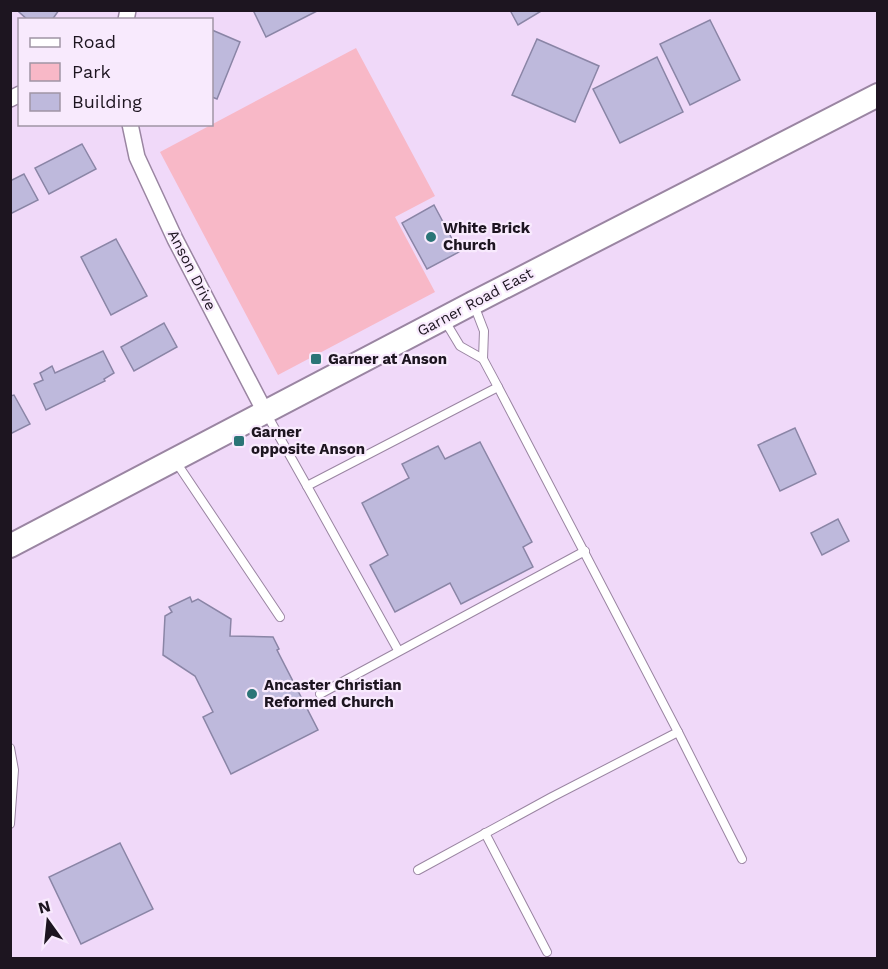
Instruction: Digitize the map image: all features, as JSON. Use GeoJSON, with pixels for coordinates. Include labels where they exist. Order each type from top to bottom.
{"type":"FeatureCollection","features":[{"type":"Feature","properties":{"kind":"main road","name":"Garner Road East"},"geometry":{"type":"LineString","coordinates":[[10,546],[176,461],[443,318],[878,95]]}},
{"type":"Feature","properties":{"kind":"street","name":"Anson Drive"},"geometry":{"type":"LineString","coordinates":[[130,126],[137,157],[175,239],[265,412]]}},
{"type":"Feature","properties":{"kind":"lane"},"geometry":{"type":"LineString","coordinates":[[473,303],[484,331],[483,359],[585,550],[742,859]]}},
{"type":"Feature","properties":{"kind":"lane"},"geometry":{"type":"LineString","coordinates":[[443,318],[460,346],[483,359]]}},
{"type":"Feature","properties":{"kind":"lane"},"geometry":{"type":"LineString","coordinates":[[307,486],[498,387]]}},
{"type":"Feature","properties":{"kind":"lane"},"geometry":{"type":"LineString","coordinates":[[265,412],[398,650]]}},
{"type":"Feature","properties":{"kind":"lane"},"geometry":{"type":"LineString","coordinates":[[176,461],[280,617]]}},
{"type":"Feature","properties":{"kind":"lane"},"geometry":{"type":"LineString","coordinates":[[320,694],[585,550]]}},
{"type":"Feature","properties":{"kind":"lane"},"geometry":{"type":"LineString","coordinates":[[418,870],[678,732]]}},
{"type":"Feature","properties":{"kind":"lane"},"geometry":{"type":"LineString","coordinates":[[10,748],[14,770],[10,824]]}},
{"type":"Feature","properties":{"kind":"lane"},"geometry":{"type":"LineString","coordinates":[[485,833],[547,952]]}},
{"type":"Feature","properties":{"kind":"green space"},"geometry":{"type":"Polygon","coordinates":[[[356,48],[435,196],[395,217],[435,292],[278,375],[160,152],[213,126],[213,124],[356,48]]]}},
{"type":"Feature","properties":{"kind":"building"},"geometry":{"type":"Polygon","coordinates":[[[20,10],[59,10],[53,18],[26,18],[19,12],[20,10]]]}},
{"type":"Feature","properties":{"kind":"building"},"geometry":{"type":"Polygon","coordinates":[[[253,10],[319,10],[266,37],[253,10]]]}},
{"type":"Feature","properties":{"kind":"building"},"geometry":{"type":"Polygon","coordinates":[[[510,10],[543,10],[518,25],[510,10]]]}},
{"type":"Feature","properties":{"kind":"building"},"geometry":{"type":"Polygon","coordinates":[[[710,20],[740,80],[690,105],[660,44],[710,20]]]}},
{"type":"Feature","properties":{"kind":"building"},"geometry":{"type":"Polygon","coordinates":[[[213,30],[240,42],[217,99],[213,97],[213,30]]]}},
{"type":"Feature","properties":{"kind":"building"},"geometry":{"type":"Polygon","coordinates":[[[537,39],[599,66],[575,122],[512,95],[537,39]]]}},
{"type":"Feature","properties":{"kind":"building"},"geometry":{"type":"Polygon","coordinates":[[[657,57],[683,112],[620,143],[593,89],[657,57]]]}},
{"type":"Feature","properties":{"kind":"building"},"geometry":{"type":"Polygon","coordinates":[[[82,144],[96,169],[49,194],[35,168],[82,144]]]}},
{"type":"Feature","properties":{"kind":"building"},"geometry":{"type":"Polygon","coordinates":[[[24,174],[38,200],[10,214],[10,181],[24,174]]]}},
{"type":"Feature","properties":{"kind":"building","name":"White Brick Church"},"geometry":{"type":"Polygon","coordinates":[[[434,205],[459,252],[427,269],[402,223],[434,205]]]}},
{"type":"Feature","properties":{"kind":"building"},"geometry":{"type":"Polygon","coordinates":[[[116,239],[147,296],[111,315],[81,257],[116,239]]]}},
{"type":"Feature","properties":{"kind":"building"},"geometry":{"type":"Polygon","coordinates":[[[164,323],[177,347],[134,371],[121,347],[164,323]]]}},
{"type":"Feature","properties":{"kind":"building"},"geometry":{"type":"Polygon","coordinates":[[[103,351],[114,373],[104,379],[105,381],[46,410],[34,384],[43,380],[40,373],[52,366],[55,373],[103,351]]]}},
{"type":"Feature","properties":{"kind":"building"},"geometry":{"type":"Polygon","coordinates":[[[14,395],[30,424],[10,434],[10,396],[14,395]]]}},
{"type":"Feature","properties":{"kind":"building"},"geometry":{"type":"Polygon","coordinates":[[[795,428],[816,474],[780,491],[758,445],[795,428]]]}},
{"type":"Feature","properties":{"kind":"building"},"geometry":{"type":"Polygon","coordinates":[[[480,442],[532,542],[523,547],[533,567],[461,604],[450,583],[395,612],[370,565],[388,555],[362,503],[409,478],[402,464],[438,446],[445,459],[480,442]]]}},
{"type":"Feature","properties":{"kind":"building"},"geometry":{"type":"Polygon","coordinates":[[[838,519],[849,541],[822,555],[811,533],[838,519]]]}},
{"type":"Feature","properties":{"kind":"building","name":"Ancaster Christian Reformed Church"},"geometry":{"type":"Polygon","coordinates":[[[190,597],[192,602],[198,599],[231,619],[230,636],[273,637],[279,649],[277,650],[318,730],[231,774],[203,717],[213,712],[195,676],[163,655],[165,616],[172,612],[169,607],[190,597]]]}},
{"type":"Feature","properties":{"kind":"building"},"geometry":{"type":"Polygon","coordinates":[[[120,843],[153,909],[81,944],[49,877],[120,843]]]}},
{"type":"Feature","properties":{"kind":"place","name":"White Brick Church"},"geometry":{"type":"Point","coordinates":[431,237]}},
{"type":"Feature","properties":{"kind":"place","name":"Garner at Anson"},"geometry":{"type":"Point","coordinates":[316,359]}},
{"type":"Feature","properties":{"kind":"place","name":"Garner opposite Anson"},"geometry":{"type":"Point","coordinates":[239,441]}},
{"type":"Feature","properties":{"kind":"place","name":"Ancaster Christian Reformed Church"},"geometry":{"type":"Point","coordinates":[252,694]}}]}
